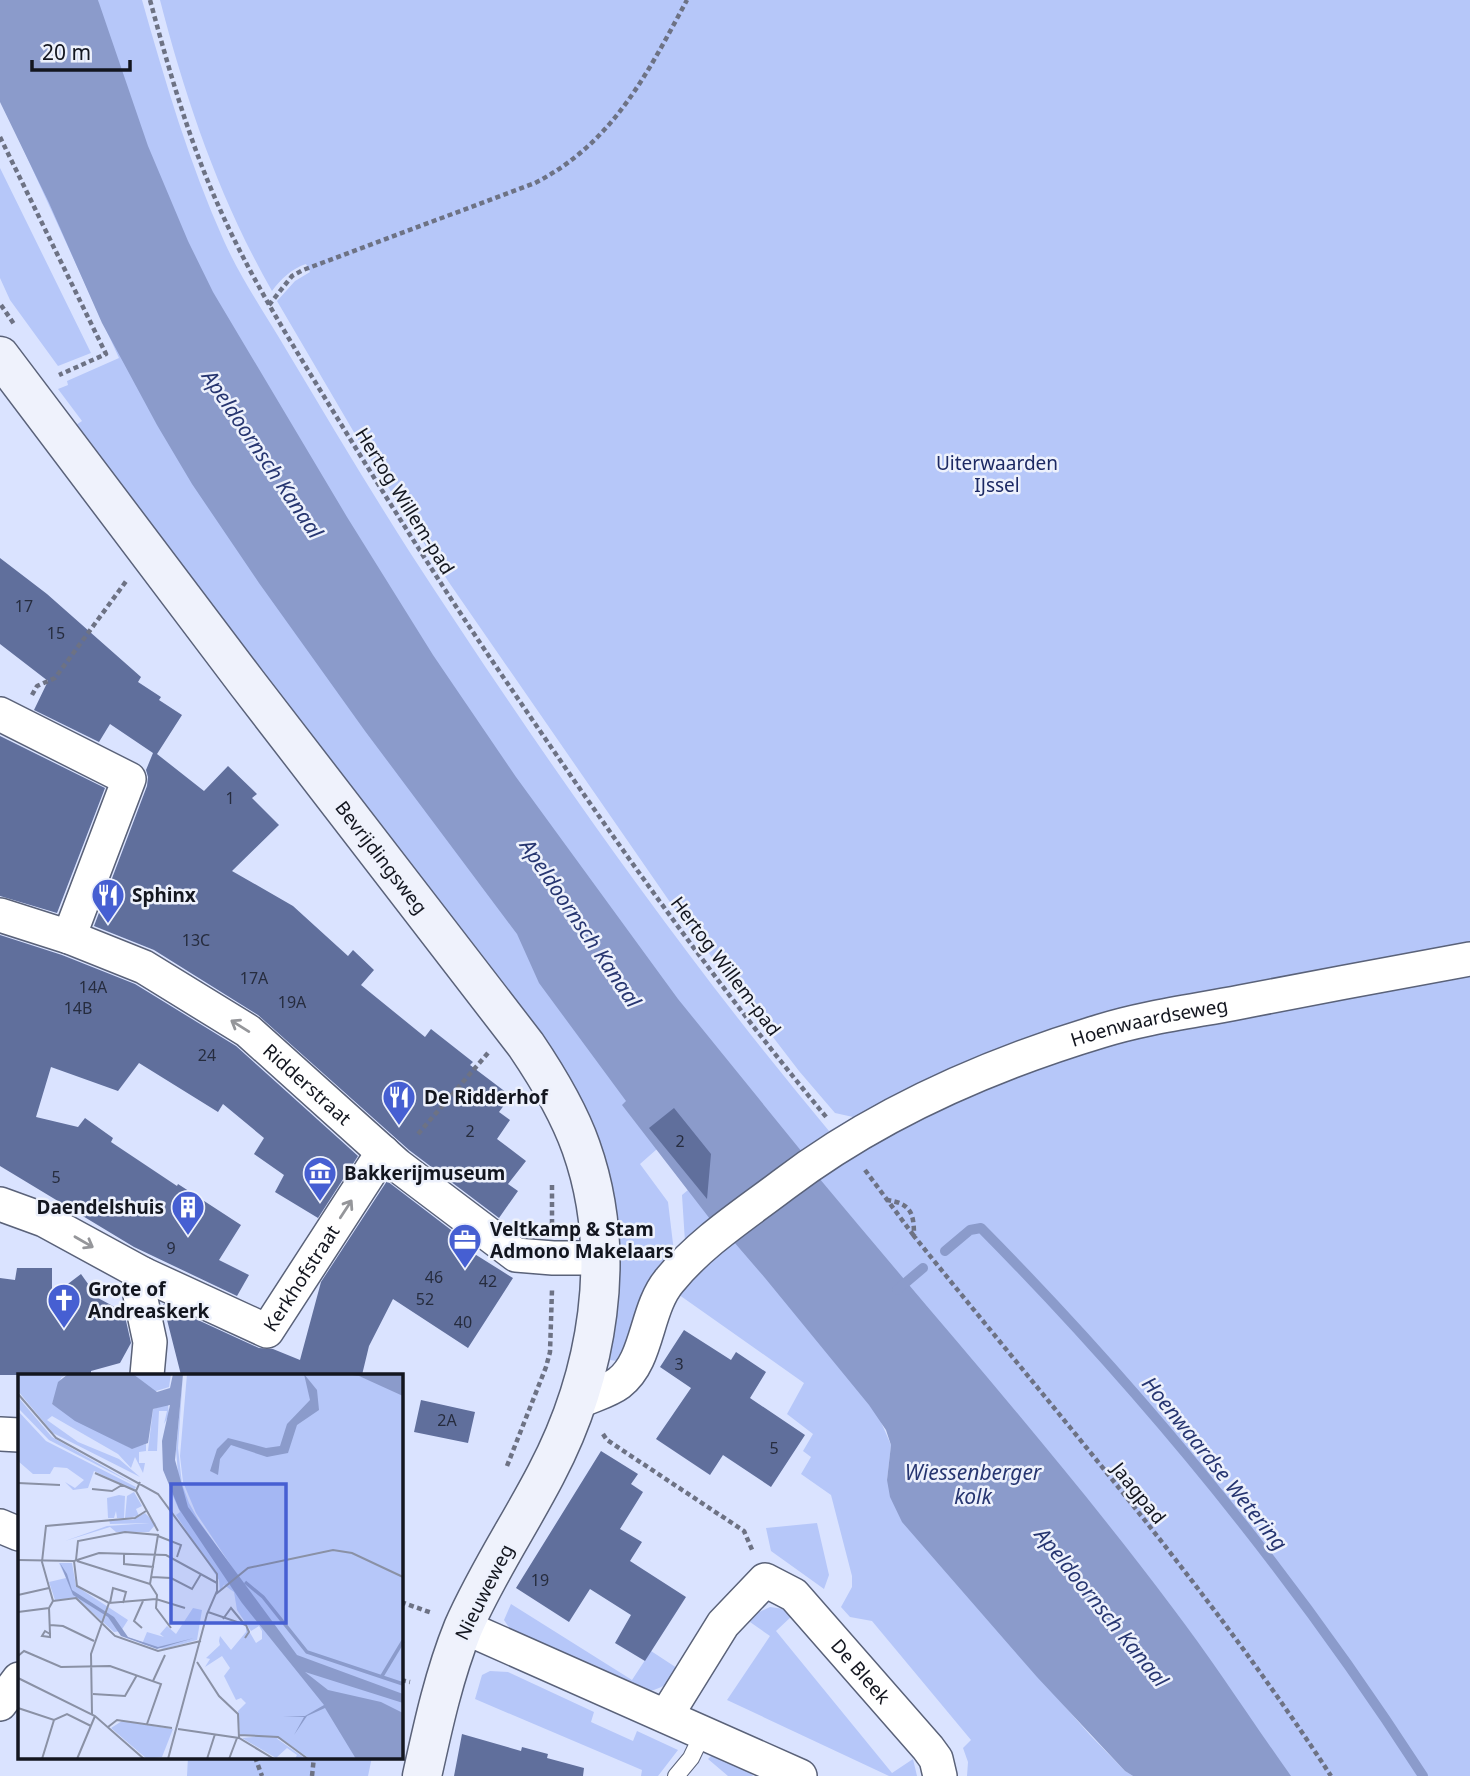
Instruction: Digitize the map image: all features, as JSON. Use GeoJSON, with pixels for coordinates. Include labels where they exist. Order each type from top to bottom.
{"type":"FeatureCollection","features":[{"type":"Feature","properties":{"kind":"main road","name":"Bevrijdingsweg"},"geometry":{"type":"LineString","coordinates":[[0,356],[230,661],[512,1026],[550,1083],[580,1143],[595,1201],[600,1258],[597,1322],[582,1417]]}},
{"type":"Feature","properties":{"kind":"main road","name":"Nieuweweg"},"geometry":{"type":"LineString","coordinates":[[422,1776],[442,1692],[464,1627],[547,1472],[582,1417]]}},
{"type":"Feature","properties":{"kind":"street"},"geometry":{"type":"LineString","coordinates":[[8,718],[129,779],[69,937]]}},
{"type":"Feature","properties":{"kind":"street","name":"Ridderstraat"},"geometry":{"type":"LineString","coordinates":[[0,915],[69,937],[144,967],[248,1031],[383,1152],[516,1255],[600,1258]]}},
{"type":"Feature","properties":{"kind":"street","name":"Hoenwaardseweg"},"geometry":{"type":"LineString","coordinates":[[582,1417],[631,1371],[651,1313],[660,1294],[677,1272],[708,1242],[839,1146],[897,1112],[982,1072],[1103,1030],[1470,959]]}},
{"type":"Feature","properties":{"kind":"street","name":"Kerkhofstraat"},"geometry":{"type":"LineString","coordinates":[[0,1204],[44,1220],[143,1273],[267,1331],[383,1152]]}},
{"type":"Feature","properties":{"kind":"street"},"geometry":{"type":"LineString","coordinates":[[143,1273],[140,1295],[150,1342],[147,1374]]}},
{"type":"Feature","properties":{"kind":"street"},"geometry":{"type":"LineString","coordinates":[[0,1434],[18,1435]]}},
{"type":"Feature","properties":{"kind":"street"},"geometry":{"type":"LineString","coordinates":[[0,1526],[18,1534]]}},
{"type":"Feature","properties":{"kind":"street"},"geometry":{"type":"LineString","coordinates":[[666,1716],[723,1624],[765,1580]]}},
{"type":"Feature","properties":{"kind":"street","name":"De Bleek"},"geometry":{"type":"LineString","coordinates":[[765,1580],[794,1595],[811,1614],[928,1748],[936,1759],[940,1776]]}},
{"type":"Feature","properties":{"kind":"street"},"geometry":{"type":"LineString","coordinates":[[464,1627],[800,1776]]}},
{"type":"Feature","properties":{"kind":"street"},"geometry":{"type":"LineString","coordinates":[[0,1704],[18,1680]]}},
{"type":"Feature","properties":{"kind":"lane"},"geometry":{"type":"LineString","coordinates":[[676,1776],[691,1758],[703,1733]]}},
{"type":"Feature","properties":{"kind":"path","name":"Hertog Willem-pad"},"geometry":{"type":"LineString","coordinates":[[150,0],[166,59],[217,203],[237,247],[269,304],[442,588],[597,815],[782,1064],[839,1146]]}},
{"type":"Feature","properties":{"kind":"path"},"geometry":{"type":"LineString","coordinates":[[269,304],[292,276],[303,270],[535,183],[577,158],[601,135],[633,95],[687,0]]}},
{"type":"Feature","properties":{"kind":"path"},"geometry":{"type":"LineString","coordinates":[[0,137],[106,354],[61,373]]}},
{"type":"Feature","properties":{"kind":"path"},"geometry":{"type":"LineString","coordinates":[[8,718],[37,686],[55,678],[128,579]]}},
{"type":"Feature","properties":{"kind":"path"},"geometry":{"type":"LineString","coordinates":[[418,1134],[512,1026]]}},
{"type":"Feature","properties":{"kind":"path","name":"Jaagpad"},"geometry":{"type":"LineString","coordinates":[[914,1236],[910,1210],[899,1201],[886,1200],[914,1236],[1206,1598],[1331,1776]]}},
{"type":"Feature","properties":{"kind":"path"},"geometry":{"type":"LineString","coordinates":[[532,1404],[550,1352],[553,1258]]}},
{"type":"Feature","properties":{"kind":"path"},"geometry":{"type":"LineString","coordinates":[[582,1417],[607,1440],[744,1531],[765,1580]]}},
{"type":"Feature","properties":{"kind":"path"},"geometry":{"type":"LineString","coordinates":[[402,1602],[421,1609]]}},
{"type":"Feature","properties":{"kind":"path"},"geometry":{"type":"LineString","coordinates":[[255,1758],[262,1776]]}},
{"type":"Feature","properties":{"kind":"path"},"geometry":{"type":"LineString","coordinates":[[312,1776],[314,1758]]}},
{"type":"Feature","properties":{"kind":"green space","name":"Uiterwaarden IJssel"},"geometry":{"type":"Polygon","coordinates":[[[98,0],[142,0],[189,152],[211,212],[231,255],[409,551],[610,847],[717,991],[829,1131],[853,1117],[835,1113],[799,1071],[672,905],[448,581],[362,446],[277,301],[295,281],[310,272],[306,264],[301,266],[287,275],[272,291],[253,257],[206,149],[160,0],[1470,0],[1470,1776],[1153,1776],[881,1422],[891,1445],[887,1480],[1002,1635],[1090,1735],[1133,1776],[967,1776],[968,1762],[963,1748],[971,1740],[872,1621],[850,1617],[841,1607],[852,1587],[852,1576],[831,1495],[801,1474],[811,1457],[803,1451],[813,1434],[787,1414],[804,1383],[675,1292],[696,1271],[710,1218],[685,1242],[682,1195],[688,1190],[657,1149],[640,1164],[668,1202],[674,1252],[642,1296],[628,1340],[617,1361],[610,1360],[616,1316],[611,1204],[231,636],[76,425],[82,421],[58,389],[68,385],[67,381],[119,358],[14,129],[100,10],[98,0]]]}},
{"type":"Feature","properties":{"kind":"green space"},"geometry":{"type":"Polygon","coordinates":[[[0,168],[91,353],[58,366],[10,300],[0,278],[0,168]]]}},
{"type":"Feature","properties":{"kind":"green space"},"geometry":{"type":"Polygon","coordinates":[[[817,1523],[829,1575],[824,1589],[771,1551],[766,1528],[817,1523]]]}},
{"type":"Feature","properties":{"kind":"green space"},"geometry":{"type":"Polygon","coordinates":[[[511,1604],[632,1680],[651,1651],[680,1670],[664,1686],[643,1692],[514,1635],[504,1620],[511,1604]]]}},
{"type":"Feature","properties":{"kind":"green space"},"geometry":{"type":"Polygon","coordinates":[[[770,1607],[784,1609],[793,1615],[776,1631],[892,1773],[913,1759],[917,1776],[889,1776],[727,1700],[770,1636],[750,1622],[757,1613],[770,1607]]]}},
{"type":"Feature","properties":{"kind":"green space"},"geometry":{"type":"Polygon","coordinates":[[[490,1671],[508,1672],[594,1712],[591,1722],[633,1741],[637,1731],[678,1750],[658,1776],[641,1776],[642,1770],[475,1699],[482,1675],[490,1671]]]}},
{"type":"Feature","properties":{"kind":"green space"},"geometry":{"type":"Polygon","coordinates":[[[711,1756],[749,1771],[753,1776],[728,1776],[708,1759],[711,1756]]]}},
{"type":"Feature","properties":{"kind":"green space"},"geometry":{"type":"Polygon","coordinates":[[[188,1758],[372,1758],[368,1776],[187,1776],[188,1758]]]}},
{"type":"Feature","properties":{"kind":"water"},"geometry":{"type":"Polygon","coordinates":[[[0,0],[98,0],[148,146],[213,292],[433,655],[516,777],[678,999],[802,1152],[819,1178],[1043,1444],[1130,1552],[1203,1649],[1291,1776],[1133,1776],[1125,1771],[1037,1677],[902,1522],[890,1497],[887,1480],[891,1445],[886,1430],[869,1405],[765,1278],[710,1219],[622,1105],[626,1101],[539,983],[517,934],[365,731],[259,583],[192,484],[157,425],[102,323],[49,203],[0,102],[0,0]]]}},
{"type":"Feature","properties":{"kind":"building"},"geometry":{"type":"Polygon","coordinates":[[[0,558],[47,594],[141,677],[138,682],[182,715],[157,754],[204,791],[228,766],[257,794],[252,798],[279,825],[232,871],[293,906],[348,956],[353,950],[374,970],[361,985],[425,1037],[431,1029],[473,1062],[470,1065],[511,1096],[499,1112],[510,1120],[497,1139],[526,1161],[508,1184],[518,1191],[499,1218],[409,1150],[258,1015],[154,950],[94,926],[147,786],[146,770],[153,753],[110,724],[99,742],[34,710],[48,681],[0,644],[0,558]]]}},
{"type":"Feature","properties":{"kind":"building"},"geometry":{"type":"Polygon","coordinates":[[[0,736],[105,788],[57,913],[0,896],[0,736]]]}},
{"type":"Feature","properties":{"kind":"building"},"geometry":{"type":"Polygon","coordinates":[[[0,935],[62,955],[135,984],[236,1046],[358,1156],[318,1218],[275,1192],[284,1175],[254,1154],[264,1138],[223,1104],[218,1112],[139,1063],[118,1091],[51,1067],[36,1117],[78,1127],[85,1118],[113,1138],[111,1142],[241,1225],[219,1260],[249,1275],[237,1296],[134,1247],[0,1166],[0,935]]]}},
{"type":"Feature","properties":{"kind":"building"},"geometry":{"type":"Polygon","coordinates":[[[674,1108],[711,1154],[707,1199],[649,1128],[674,1108]]]}},
{"type":"Feature","properties":{"kind":"building"},"geometry":{"type":"Polygon","coordinates":[[[387,1181],[476,1249],[473,1253],[513,1278],[468,1348],[393,1299],[369,1346],[362,1374],[181,1374],[163,1304],[259,1348],[273,1349],[300,1360],[321,1282],[387,1181]]]}},
{"type":"Feature","properties":{"kind":"building","name":"Grote of Andreaskerk"},"geometry":{"type":"Polygon","coordinates":[[[17,1268],[52,1268],[52,1296],[81,1274],[98,1298],[124,1312],[131,1343],[120,1363],[91,1371],[91,1374],[0,1375],[0,1278],[15,1280],[17,1268]]]}},
{"type":"Feature","properties":{"kind":"building"},"geometry":{"type":"Polygon","coordinates":[[[684,1330],[731,1360],[736,1352],[766,1372],[750,1398],[805,1435],[771,1487],[723,1455],[710,1475],[656,1439],[691,1388],[660,1367],[684,1330]]]}},
{"type":"Feature","properties":{"kind":"building"},"geometry":{"type":"Polygon","coordinates":[[[421,1400],[475,1412],[468,1443],[414,1432],[421,1400]]]}},
{"type":"Feature","properties":{"kind":"building"},"geometry":{"type":"Polygon","coordinates":[[[601,1451],[638,1474],[631,1484],[643,1492],[620,1529],[642,1542],[630,1561],[686,1597],[645,1661],[615,1643],[631,1615],[590,1589],[569,1622],[516,1588],[601,1451]]]}},
{"type":"Feature","properties":{"kind":"building"},"geometry":{"type":"Polygon","coordinates":[[[462,1734],[521,1751],[522,1747],[548,1754],[547,1758],[584,1768],[583,1776],[454,1776],[462,1734]]]}},
{"type":"Feature","properties":{"kind":"waterway","name":"Hoenwaardse Wetering"},"geometry":{"type":"LineString","coordinates":[[945,1251],[970,1230],[981,1228],[1102,1356],[1271,1560],[1324,1631],[1423,1776]]}},
{"type":"Feature","properties":{"kind":"waterway","name":"Hoenwaardse Wetering"},"geometry":{"type":"LineString","coordinates":[[897,1290],[923,1268]]}},
{"type":"Feature","properties":{"kind":"place","name":"Sphinx"},"geometry":{"type":"Point","coordinates":[108,925]}},
{"type":"Feature","properties":{"kind":"place","name":"De Ridderhof"},"geometry":{"type":"Point","coordinates":[399,1127]}},
{"type":"Feature","properties":{"kind":"place","name":"Bakkerijmuseum"},"geometry":{"type":"Point","coordinates":[320,1203]}},
{"type":"Feature","properties":{"kind":"place","name":"Daendelshuis"},"geometry":{"type":"Point","coordinates":[188,1237]}},
{"type":"Feature","properties":{"kind":"place","name":"Veltkamp & Stam Admono Makelaars"},"geometry":{"type":"Point","coordinates":[465,1270]}},
{"type":"Feature","properties":{"kind":"place","name":"Grote of Andreaskerk"},"geometry":{"type":"Point","coordinates":[64,1330]}},
{"type":"Feature","properties":{"kind":"water label","name":"Apeldoornsch Kanaal"},"geometry":{"type":"Point","coordinates":[263,454]}},
{"type":"Feature","properties":{"kind":"water label","name":"Apeldoornsch Kanaal"},"geometry":{"type":"Point","coordinates":[581,923]}},
{"type":"Feature","properties":{"kind":"water label","name":"Wiessenberger kolk"},"geometry":{"type":"Point","coordinates":[973,1484]}},
{"type":"Feature","properties":{"kind":"water label","name":"Apeldoornsch Kanaal"},"geometry":{"type":"Point","coordinates":[1102,1607]}}]}
